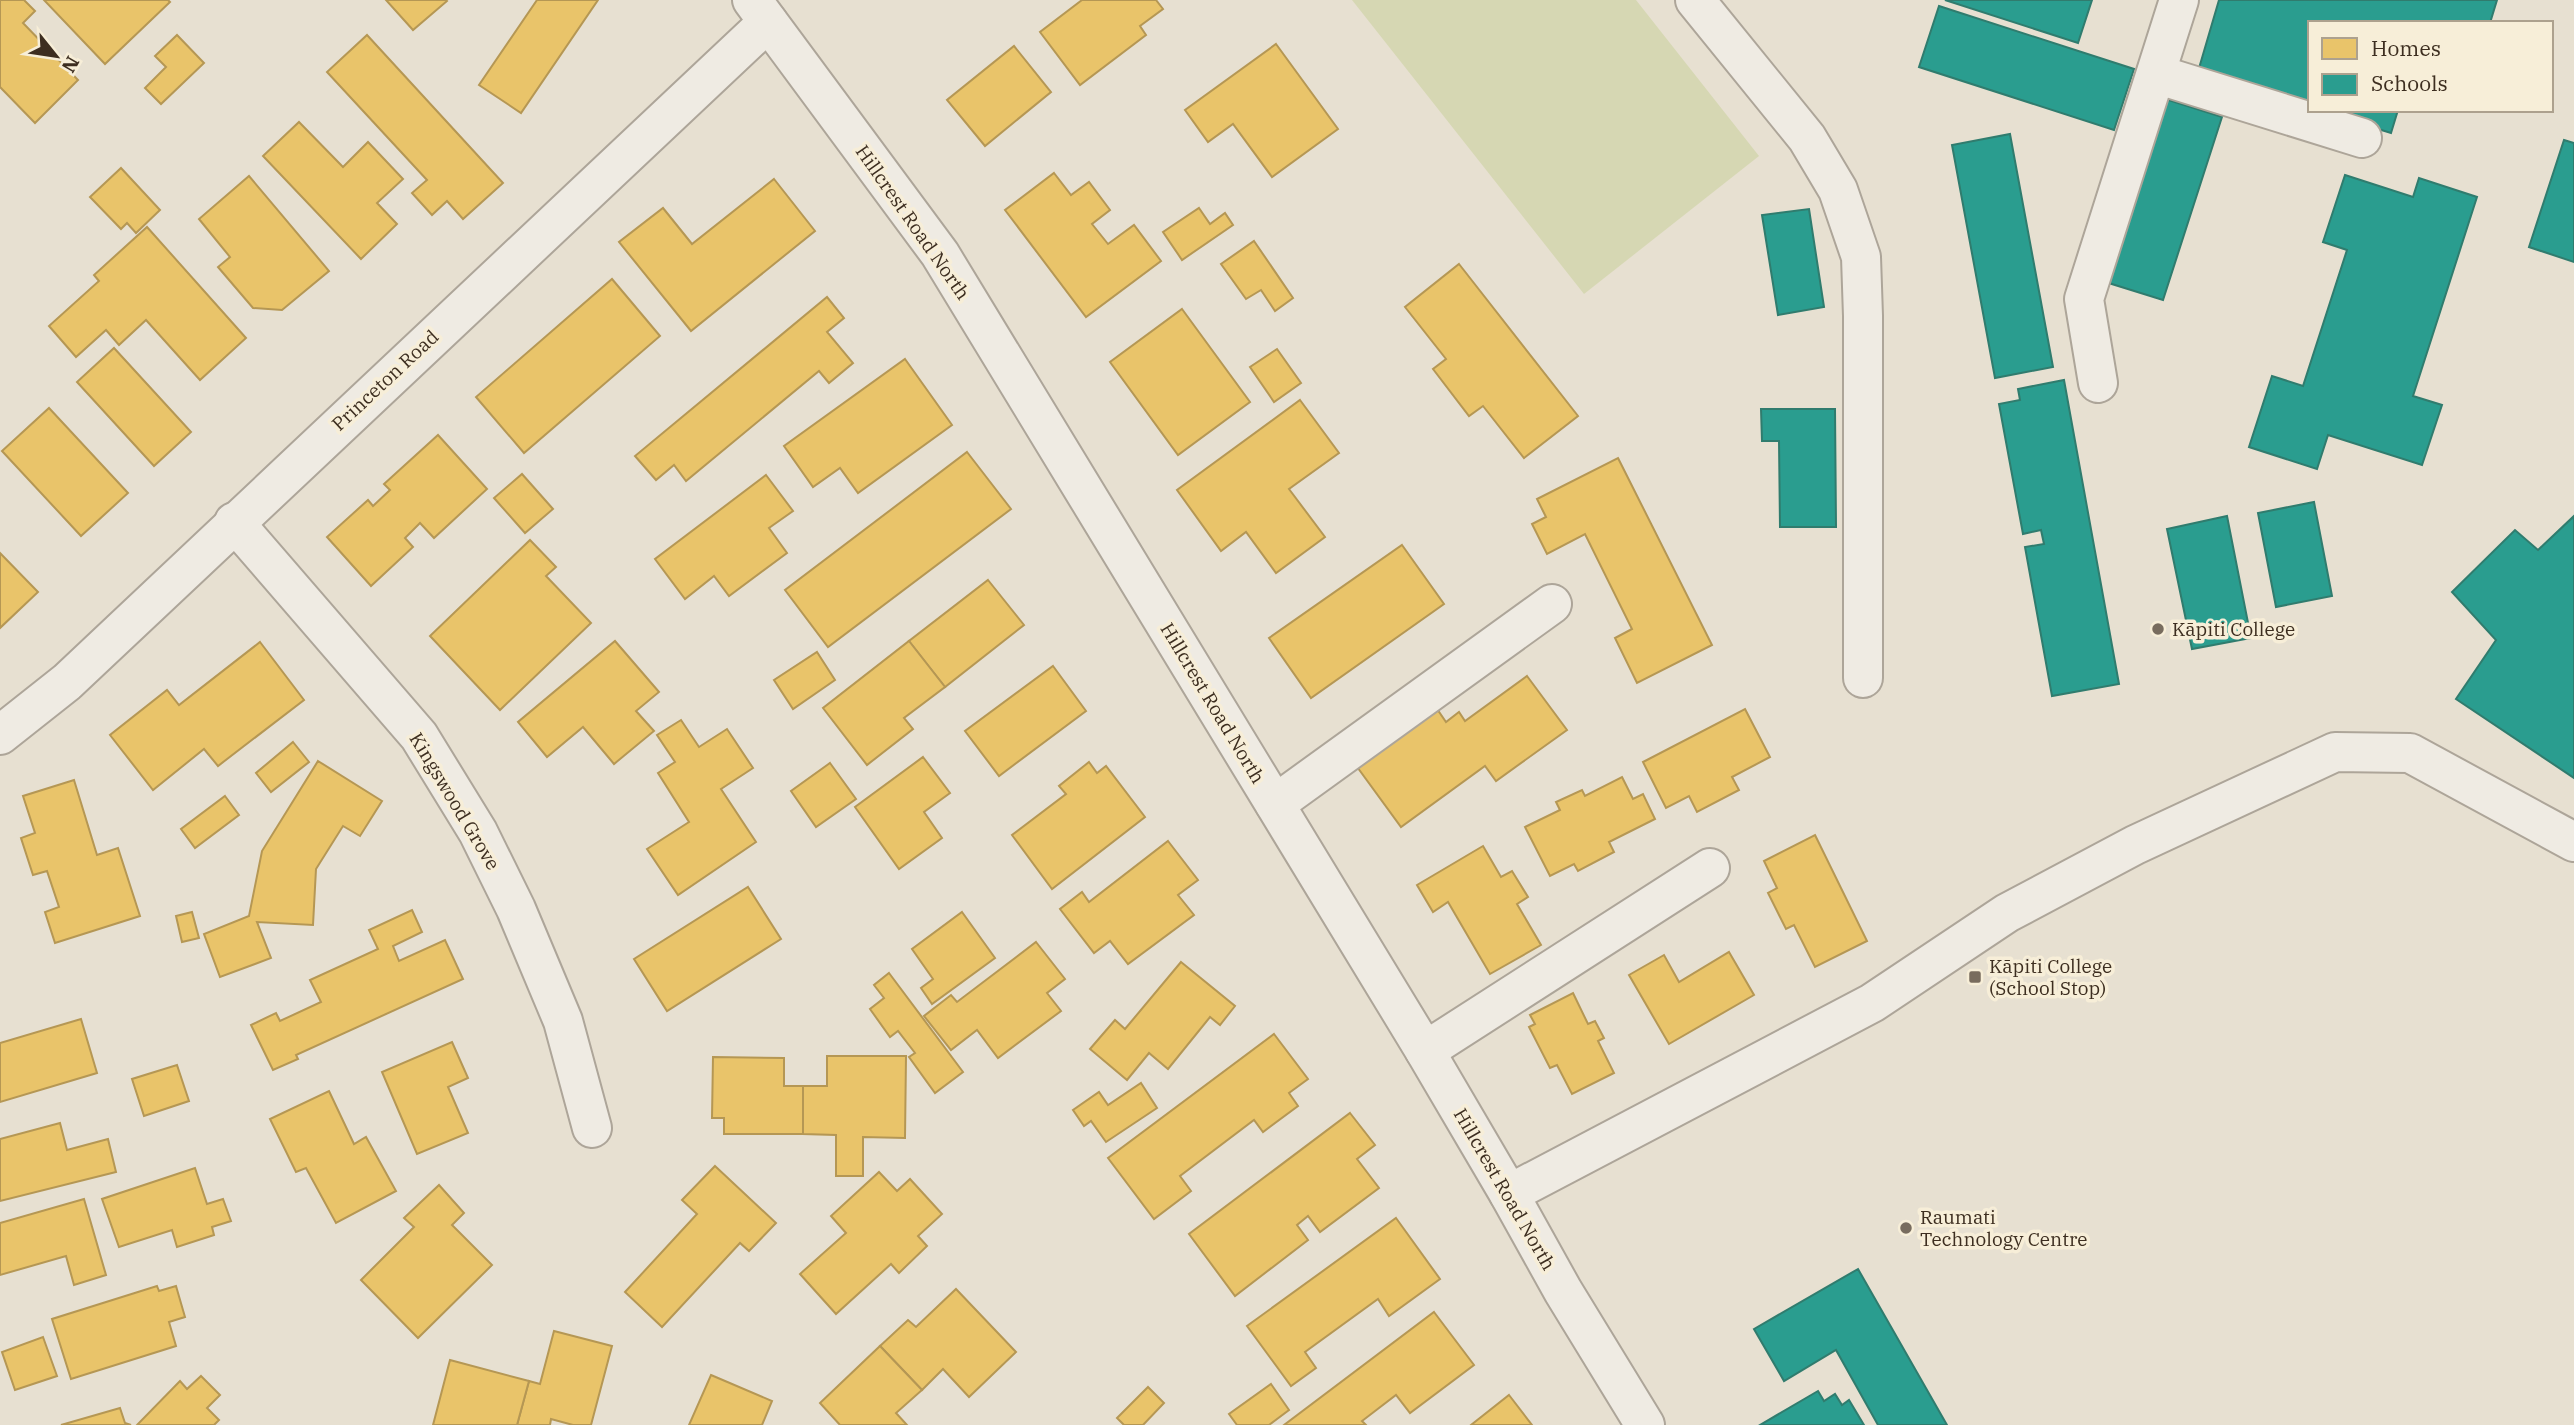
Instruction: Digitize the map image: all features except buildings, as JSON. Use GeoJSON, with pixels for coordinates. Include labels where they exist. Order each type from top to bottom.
{"type":"FeatureCollection","features":[{"type":"Feature","properties":{"kind":"street"},"geometry":{"type":"LineString","coordinates":[[1695,0],[1807,138],[1838,190],[1861,257],[1863,678]]}},
{"type":"Feature","properties":{"kind":"street"},"geometry":{"type":"LineString","coordinates":[[2098,383],[2084,299],[2179,0]]}},
{"type":"Feature","properties":{"kind":"street","name":"Princeton Road"},"geometry":{"type":"LineString","coordinates":[[0,735],[66,681],[234,522],[760,11]]}},
{"type":"Feature","properties":{"kind":"street","name":"Hillcrest Road North"},"geometry":{"type":"LineString","coordinates":[[760,11],[940,254],[1424,1051],[1563,1291],[1645,1425]]}},
{"type":"Feature","properties":{"kind":"street"},"geometry":{"type":"LineString","coordinates":[[2156,74],[2362,138]]}},
{"type":"Feature","properties":{"kind":"street","name":"Kingswood Grove"},"geometry":{"type":"LineString","coordinates":[[234,522],[419,736],[478,832],[516,909],[563,1021],[592,1128]]}},
{"type":"Feature","properties":{"kind":"street"},"geometry":{"type":"LineString","coordinates":[[1275,804],[1552,604]]}},
{"type":"Feature","properties":{"kind":"street"},"geometry":{"type":"LineString","coordinates":[[1509,1194],[1872,1003],[2019,906],[2135,845],[2335,752],[2410,753],[2574,842]]}},
{"type":"Feature","properties":{"kind":"street"},"geometry":{"type":"LineString","coordinates":[[1424,1051],[1710,868]]}},
{"type":"Feature","properties":{"kind":"green space"},"geometry":{"type":"Polygon","coordinates":[[[1352,0],[1636,0],[1759,156],[1584,294],[1352,0]]]}},
{"type":"Feature","properties":{"kind":"place","name":"Kāpiti College"},"geometry":{"type":"Point","coordinates":[2158,629]}},
{"type":"Feature","properties":{"kind":"place","name":"Kāpiti College (School Stop)"},"geometry":{"type":"Point","coordinates":[1975,977]}},
{"type":"Feature","properties":{"kind":"place","name":"Raumati Technology Centre"},"geometry":{"type":"Point","coordinates":[1906,1228]}}]}
